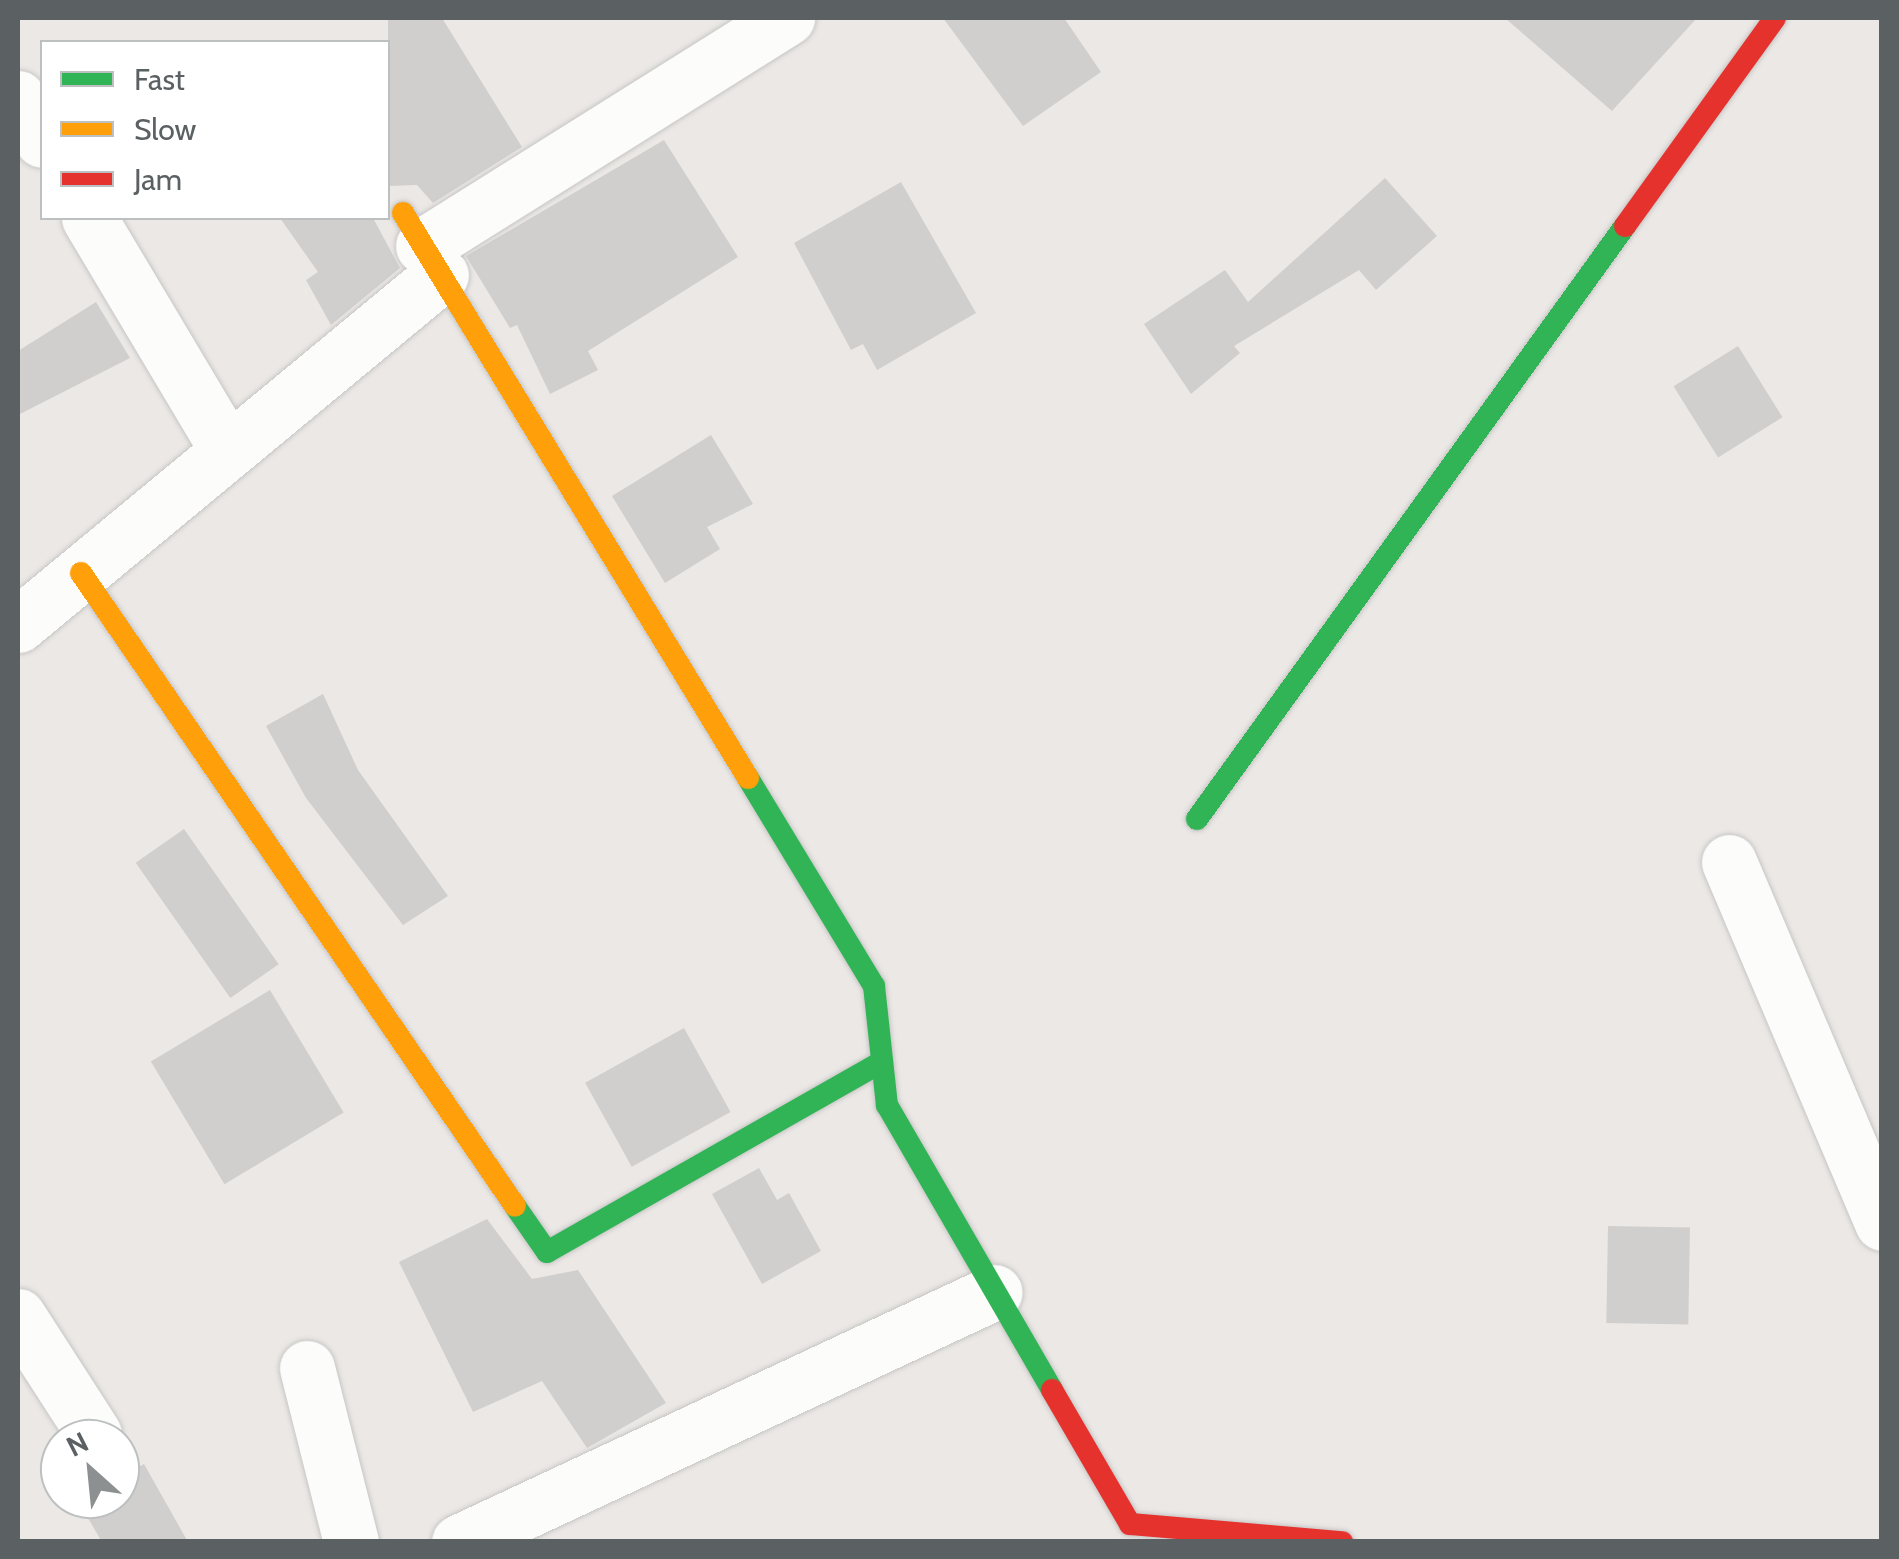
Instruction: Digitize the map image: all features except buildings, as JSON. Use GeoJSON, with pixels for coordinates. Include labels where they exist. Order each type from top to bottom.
{"type":"FeatureCollection","features":[{"type":"Feature","properties":{"kind":"street"},"geometry":{"type":"LineString","coordinates":[[18,625],[228,451],[422,245],[787,18]]}},
{"type":"Feature","properties":{"kind":"street"},"geometry":{"type":"LineString","coordinates":[[1197,819],[1775,18]]}},
{"type":"Feature","properties":{"kind":"street"},"geometry":{"type":"LineString","coordinates":[[18,98],[40,136]]}},
{"type":"Feature","properties":{"kind":"street"},"geometry":{"type":"LineString","coordinates":[[89,220],[228,451]]}},
{"type":"Feature","properties":{"kind":"street"},"geometry":{"type":"LineString","coordinates":[[422,245],[874,986],[888,1105],[1130,1524],[1342,1542]]}},
{"type":"Feature","properties":{"kind":"street"},"geometry":{"type":"LineString","coordinates":[[81,573],[547,1252],[882,1062]]}},
{"type":"Feature","properties":{"kind":"street"},"geometry":{"type":"LineString","coordinates":[[1728,862],[1882,1223]]}},
{"type":"Feature","properties":{"kind":"street"},"geometry":{"type":"LineString","coordinates":[[460,1542],[528,1527],[996,1292]]}},
{"type":"Feature","properties":{"kind":"street"},"geometry":{"type":"LineString","coordinates":[[18,1316],[84,1419]]}},
{"type":"Feature","properties":{"kind":"street"},"geometry":{"type":"LineString","coordinates":[[307,1368],[351,1542]]}},
{"type":"Feature","properties":{"kind":"traffic: fast"},"geometry":{"type":"LineString","coordinates":[[1197,819],[1625,226]]}},
{"type":"Feature","properties":{"kind":"traffic: fast"},"geometry":{"type":"LineString","coordinates":[[748,778],[874,986],[887,1105],[1052,1390]]}},
{"type":"Feature","properties":{"kind":"traffic: fast"},"geometry":{"type":"LineString","coordinates":[[515,1206],[547,1252],[882,1062]]}},
{"type":"Feature","properties":{"kind":"traffic: slow"},"geometry":{"type":"LineString","coordinates":[[403,213],[748,778]]}},
{"type":"Feature","properties":{"kind":"traffic: slow"},"geometry":{"type":"LineString","coordinates":[[81,573],[515,1206]]}},
{"type":"Feature","properties":{"kind":"traffic: jam"},"geometry":{"type":"LineString","coordinates":[[1625,226],[1775,18]]}},
{"type":"Feature","properties":{"kind":"traffic: jam"},"geometry":{"type":"LineString","coordinates":[[1052,1390],[1130,1524],[1342,1542]]}}]}
